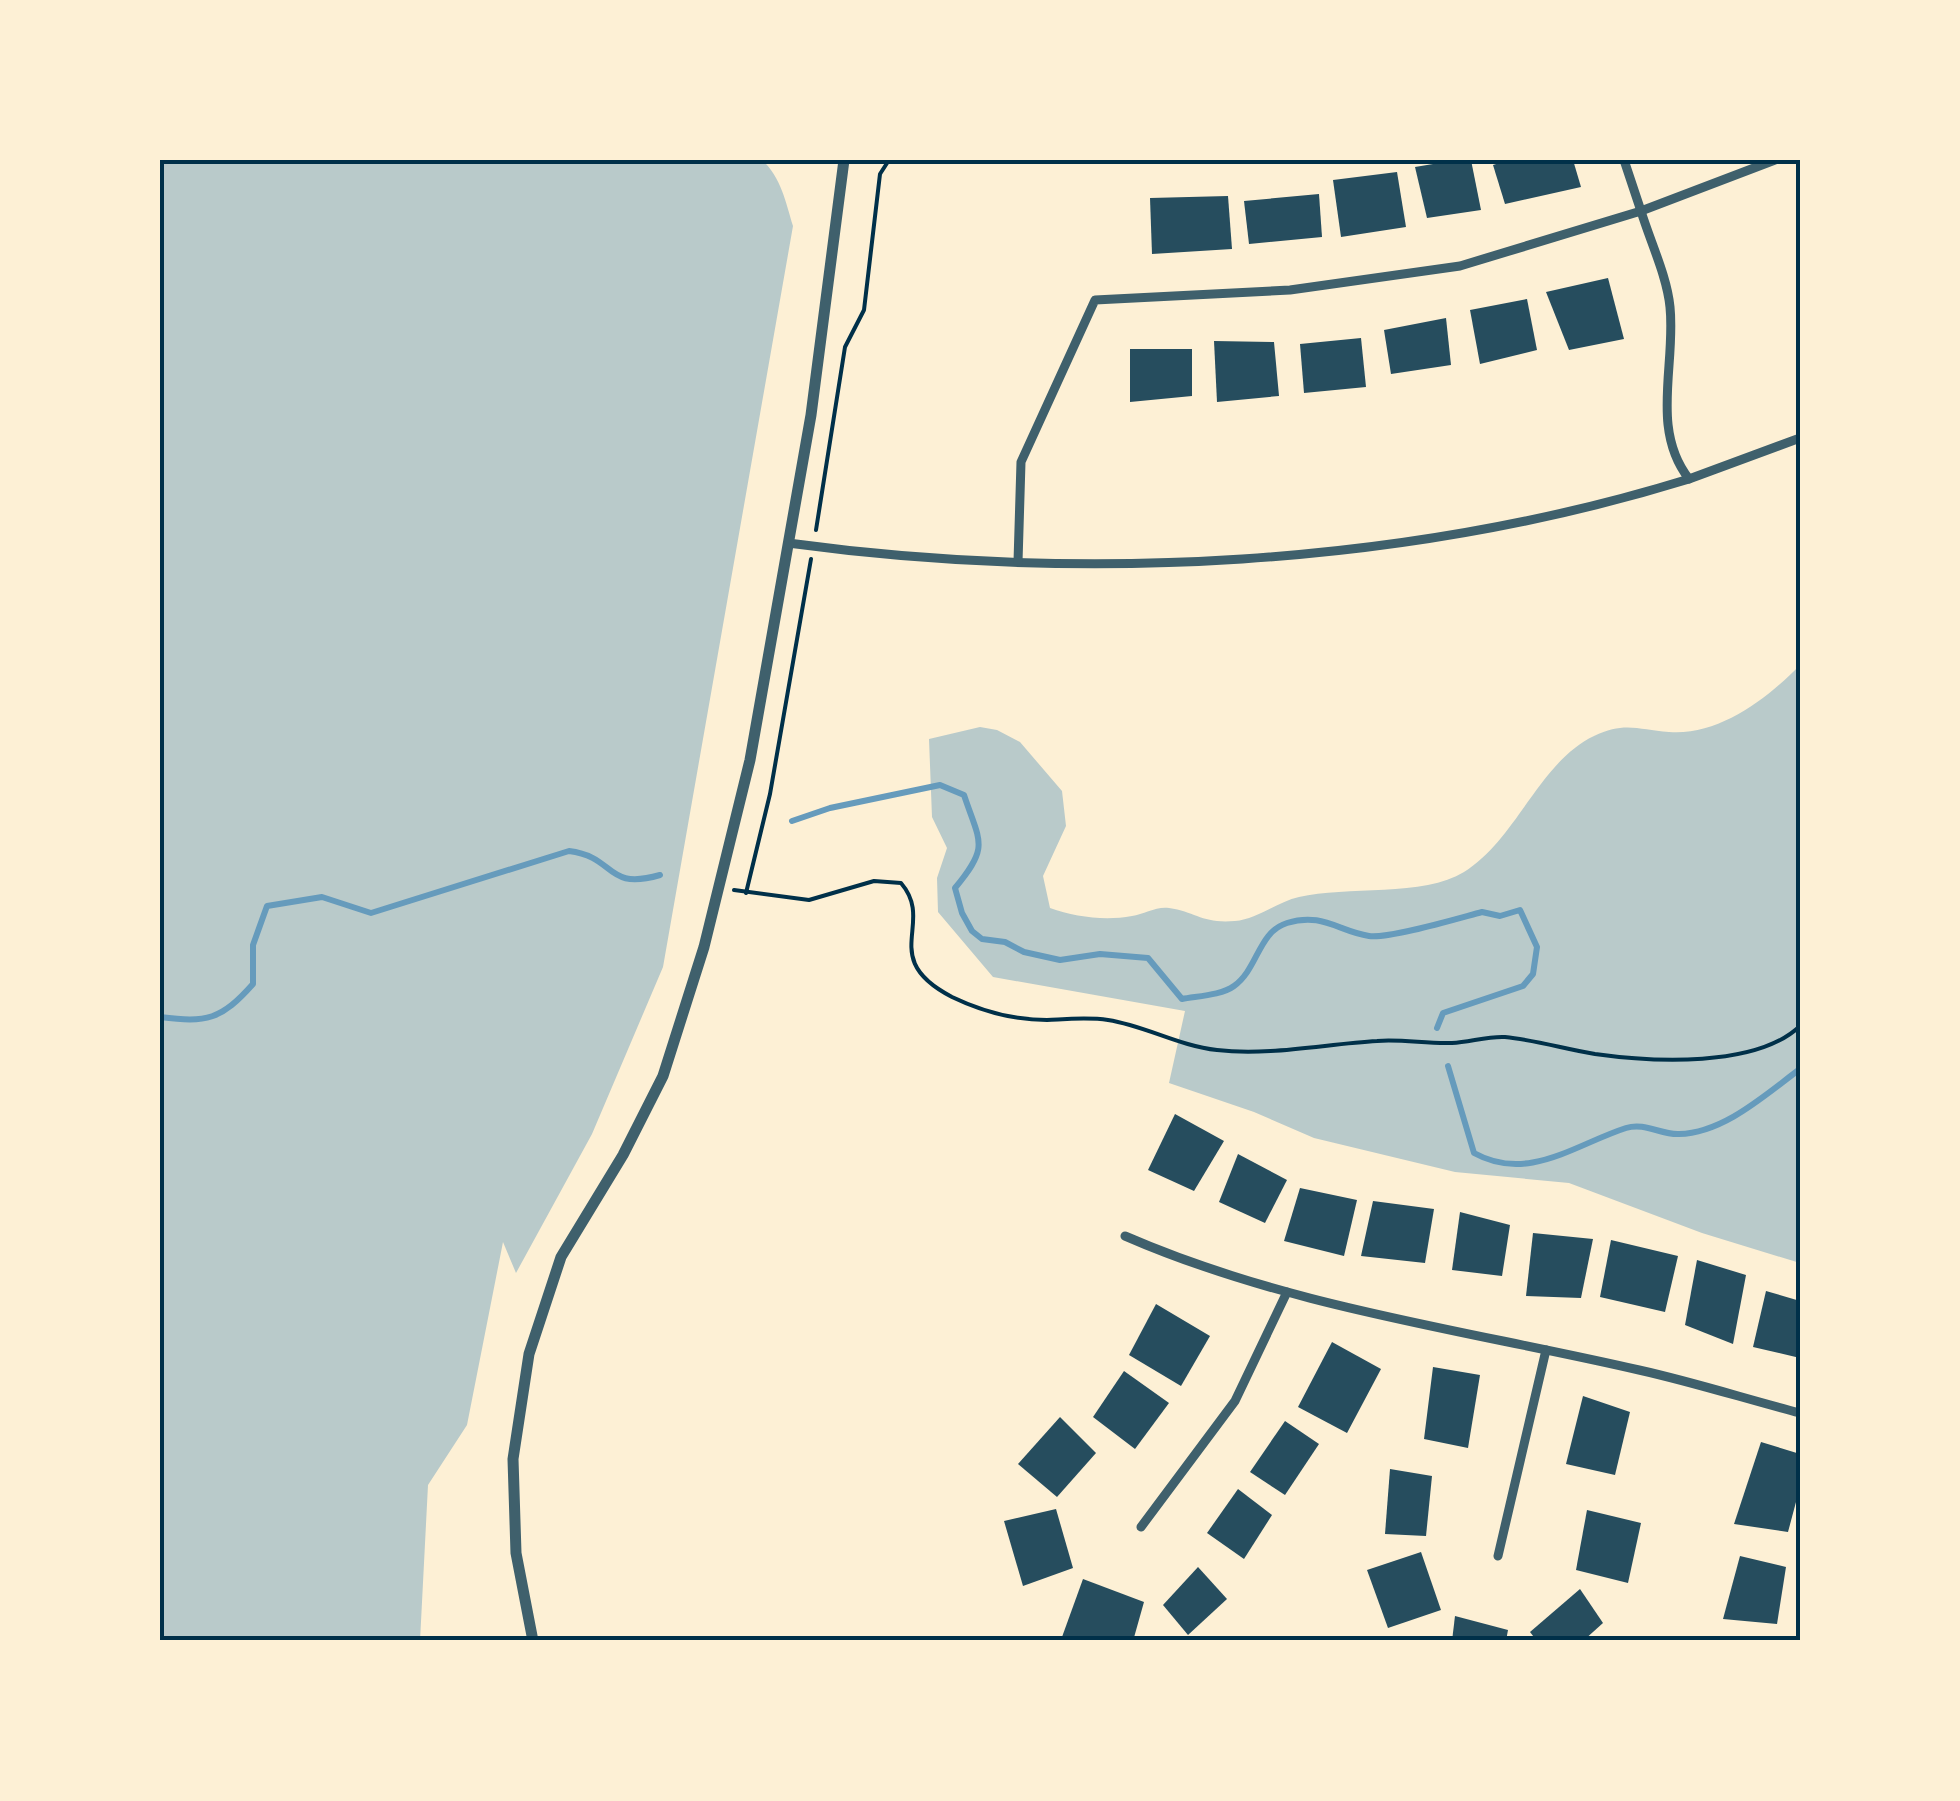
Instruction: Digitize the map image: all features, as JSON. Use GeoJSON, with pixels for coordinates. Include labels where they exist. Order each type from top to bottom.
{"type":"FeatureCollection","features":[{"type":"Feature","properties":{"kind":"street"},"geometry":{"type":"LineString","coordinates":[[534,1641],[516,1553],[513,1459],[530,1354],[561,1257],[623,1155],[663,1076],[704,947],[750,760],[811,415],[844,160]]}},
{"type":"Feature","properties":{"kind":"street"},"geometry":{"type":"LineString","coordinates":[[1624,160],[1670,304],[1667,423],[1676,462],[1689,479]]}},
{"type":"Feature","properties":{"kind":"street"},"geometry":{"type":"LineString","coordinates":[[1018,562],[1020,462],[1095,300],[1290,290],[1460,266],[1641,211],[1774,160]]}},
{"type":"Feature","properties":{"kind":"street"},"geometry":{"type":"LineString","coordinates":[[788,543],[1018,562],[1158,564],[1318,553],[1508,523],[1622,500],[1800,438]]}},
{"type":"Feature","properties":{"kind":"street"},"geometry":{"type":"LineString","coordinates":[[1125,1236],[1186,1262],[1332,1305],[1642,1370],[1800,1413]]}},
{"type":"Feature","properties":{"kind":"street"},"geometry":{"type":"LineString","coordinates":[[1141,1527],[1235,1401],[1288,1292]]}},
{"type":"Feature","properties":{"kind":"street"},"geometry":{"type":"LineString","coordinates":[[1498,1556],[1546,1350]]}},
{"type":"Feature","properties":{"kind":"path"},"geometry":{"type":"LineString","coordinates":[[746,892],[770,794],[845,347],[864,310],[880,174],[888,160]]}},
{"type":"Feature","properties":{"kind":"path"},"geometry":{"type":"LineString","coordinates":[[719,887],[809,900],[889,880],[901,884],[910,894],[914,908],[909,945],[912,960],[928,982],[952,996],[983,1010],[1020,1019],[1108,1020],[1175,1042],[1216,1050],[1250,1051],[1383,1040],[1436,1044],[1505,1038],[1596,1054],[1719,1059],[1770,1044],[1800,1026]]}},
{"type":"Feature","properties":{"kind":"shaded area"},"geometry":{"type":"Polygon","coordinates":[[[160,160],[762,160],[778,182],[793,226],[663,967],[592,1134],[516,1273],[503,1242],[467,1425],[428,1485],[420,1641],[160,1641],[160,160]]]}},
{"type":"Feature","properties":{"kind":"shaded area"},"geometry":{"type":"Polygon","coordinates":[[[1800,665],[1800,1263],[1702,1233],[1569,1183],[1455,1172],[1314,1138],[1254,1112],[1169,1083],[1185,1011],[993,977],[938,912],[937,878],[947,848],[932,817],[929,739],[980,727],[997,730],[1020,742],[1062,791],[1066,826],[1043,876],[1050,908],[1080,916],[1111,918],[1169,908],[1207,919],[1235,921],[1299,897],[1407,888],[1447,880],[1483,858],[1558,764],[1594,736],[1623,728],[1688,732],[1724,722],[1773,690],[1800,665]]]}},
{"type":"Feature","properties":{"kind":"building"},"geometry":{"type":"Polygon","coordinates":[[[1471,160],[1481,210],[1427,218],[1415,167],[1471,160]]]}},
{"type":"Feature","properties":{"kind":"building"},"geometry":{"type":"Polygon","coordinates":[[[1509,160],[1573,160],[1581,187],[1505,204],[1493,165],[1509,160]]]}},
{"type":"Feature","properties":{"kind":"building"},"geometry":{"type":"Polygon","coordinates":[[[1397,172],[1406,227],[1341,237],[1333,180],[1397,172]]]}},
{"type":"Feature","properties":{"kind":"building"},"geometry":{"type":"Polygon","coordinates":[[[1319,194],[1322,237],[1249,244],[1244,201],[1319,194]]]}},
{"type":"Feature","properties":{"kind":"building"},"geometry":{"type":"Polygon","coordinates":[[[1228,196],[1232,249],[1152,254],[1150,198],[1228,196]]]}},
{"type":"Feature","properties":{"kind":"building"},"geometry":{"type":"Polygon","coordinates":[[[1608,278],[1624,339],[1569,350],[1546,292],[1608,278]]]}},
{"type":"Feature","properties":{"kind":"building"},"geometry":{"type":"Polygon","coordinates":[[[1527,299],[1537,350],[1480,364],[1470,310],[1527,299]]]}},
{"type":"Feature","properties":{"kind":"building"},"geometry":{"type":"Polygon","coordinates":[[[1446,318],[1451,365],[1391,374],[1384,330],[1446,318]]]}},
{"type":"Feature","properties":{"kind":"building"},"geometry":{"type":"Polygon","coordinates":[[[1361,338],[1366,387],[1304,393],[1300,344],[1361,338]]]}},
{"type":"Feature","properties":{"kind":"building"},"geometry":{"type":"Polygon","coordinates":[[[1214,341],[1274,342],[1279,396],[1217,402],[1214,341]]]}},
{"type":"Feature","properties":{"kind":"building"},"geometry":{"type":"Polygon","coordinates":[[[1130,349],[1192,349],[1192,396],[1130,402],[1130,349]]]}},
{"type":"Feature","properties":{"kind":"building"},"geometry":{"type":"Polygon","coordinates":[[[1175,1114],[1224,1141],[1194,1191],[1148,1170],[1175,1114]]]}},
{"type":"Feature","properties":{"kind":"building"},"geometry":{"type":"Polygon","coordinates":[[[1238,1154],[1287,1180],[1265,1223],[1219,1202],[1238,1154]]]}},
{"type":"Feature","properties":{"kind":"building"},"geometry":{"type":"Polygon","coordinates":[[[1300,1188],[1357,1200],[1344,1256],[1284,1241],[1300,1188]]]}},
{"type":"Feature","properties":{"kind":"building"},"geometry":{"type":"Polygon","coordinates":[[[1373,1201],[1434,1209],[1425,1263],[1361,1256],[1373,1201]]]}},
{"type":"Feature","properties":{"kind":"building"},"geometry":{"type":"Polygon","coordinates":[[[1460,1212],[1510,1225],[1502,1276],[1452,1270],[1460,1212]]]}},
{"type":"Feature","properties":{"kind":"building"},"geometry":{"type":"Polygon","coordinates":[[[1533,1233],[1593,1239],[1581,1298],[1526,1296],[1533,1233]]]}},
{"type":"Feature","properties":{"kind":"building"},"geometry":{"type":"Polygon","coordinates":[[[1611,1240],[1678,1256],[1665,1312],[1600,1297],[1611,1240]]]}},
{"type":"Feature","properties":{"kind":"building"},"geometry":{"type":"Polygon","coordinates":[[[1697,1260],[1746,1275],[1733,1344],[1685,1325],[1697,1260]]]}},
{"type":"Feature","properties":{"kind":"building"},"geometry":{"type":"Polygon","coordinates":[[[1766,1291],[1800,1301],[1800,1358],[1753,1347],[1766,1291]]]}},
{"type":"Feature","properties":{"kind":"building"},"geometry":{"type":"Polygon","coordinates":[[[1156,1304],[1210,1336],[1181,1386],[1129,1355],[1156,1304]]]}},
{"type":"Feature","properties":{"kind":"building"},"geometry":{"type":"Polygon","coordinates":[[[1332,1342],[1381,1369],[1347,1433],[1298,1407],[1332,1342]]]}},
{"type":"Feature","properties":{"kind":"building"},"geometry":{"type":"Polygon","coordinates":[[[1433,1367],[1480,1375],[1468,1448],[1424,1439],[1433,1367]]]}},
{"type":"Feature","properties":{"kind":"building"},"geometry":{"type":"Polygon","coordinates":[[[1124,1371],[1169,1403],[1135,1449],[1093,1417],[1124,1371]]]}},
{"type":"Feature","properties":{"kind":"building"},"geometry":{"type":"Polygon","coordinates":[[[1583,1396],[1630,1412],[1615,1475],[1566,1464],[1583,1396]]]}},
{"type":"Feature","properties":{"kind":"building"},"geometry":{"type":"Polygon","coordinates":[[[1060,1417],[1096,1453],[1057,1497],[1018,1464],[1060,1417]]]}},
{"type":"Feature","properties":{"kind":"building"},"geometry":{"type":"Polygon","coordinates":[[[1285,1421],[1319,1444],[1285,1495],[1250,1472],[1285,1421]]]}},
{"type":"Feature","properties":{"kind":"building"},"geometry":{"type":"Polygon","coordinates":[[[1761,1442],[1800,1454],[1800,1487],[1788,1532],[1734,1524],[1761,1442]]]}},
{"type":"Feature","properties":{"kind":"building"},"geometry":{"type":"Polygon","coordinates":[[[1390,1469],[1432,1476],[1426,1536],[1385,1534],[1390,1469]]]}},
{"type":"Feature","properties":{"kind":"building"},"geometry":{"type":"Polygon","coordinates":[[[1238,1489],[1272,1515],[1244,1559],[1207,1533],[1238,1489]]]}},
{"type":"Feature","properties":{"kind":"building"},"geometry":{"type":"Polygon","coordinates":[[[1056,1509],[1073,1568],[1023,1586],[1004,1521],[1056,1509]]]}},
{"type":"Feature","properties":{"kind":"building"},"geometry":{"type":"Polygon","coordinates":[[[1587,1510],[1641,1523],[1628,1583],[1576,1570],[1587,1510]]]}},
{"type":"Feature","properties":{"kind":"building"},"geometry":{"type":"Polygon","coordinates":[[[1421,1552],[1441,1610],[1388,1628],[1367,1570],[1421,1552]]]}},
{"type":"Feature","properties":{"kind":"building"},"geometry":{"type":"Polygon","coordinates":[[[1740,1556],[1786,1567],[1777,1624],[1723,1619],[1740,1556]]]}},
{"type":"Feature","properties":{"kind":"building"},"geometry":{"type":"Polygon","coordinates":[[[1198,1567],[1227,1599],[1188,1635],[1163,1605],[1198,1567]]]}},
{"type":"Feature","properties":{"kind":"building"},"geometry":{"type":"Polygon","coordinates":[[[1083,1579],[1144,1602],[1133,1641],[1075,1641],[1062,1637],[1083,1579]]]}},
{"type":"Feature","properties":{"kind":"building"},"geometry":{"type":"Polygon","coordinates":[[[1580,1589],[1603,1623],[1583,1641],[1537,1641],[1530,1632],[1580,1589]]]}},
{"type":"Feature","properties":{"kind":"building"},"geometry":{"type":"Polygon","coordinates":[[[1455,1616],[1508,1630],[1506,1641],[1452,1641],[1455,1616]]]}},
{"type":"Feature","properties":{"kind":"waterway"},"geometry":{"type":"LineString","coordinates":[[792,821],[830,808],[940,785],[964,795],[979,844],[973,862],[955,888],[972,931],[982,939],[1005,942],[1024,952],[1060,960],[1100,954],[1148,958],[1182,999],[1234,986],[1270,934],[1287,923],[1320,921],[1358,934],[1379,936],[1482,912],[1500,916],[1520,910],[1537,947],[1533,974],[1523,986],[1443,1013],[1437,1028]]}},
{"type":"Feature","properties":{"kind":"waterway"},"geometry":{"type":"LineString","coordinates":[[160,1017],[202,1019],[222,1012],[242,996],[253,984],[253,945],[267,906],[322,897],[371,913],[569,851],[584,854],[629,879],[660,875]]}},
{"type":"Feature","properties":{"kind":"waterway"},"geometry":{"type":"LineString","coordinates":[[1448,1066],[1474,1153],[1514,1164],[1551,1158],[1626,1128],[1679,1134],[1712,1127],[1744,1110],[1800,1069]]}}]}
